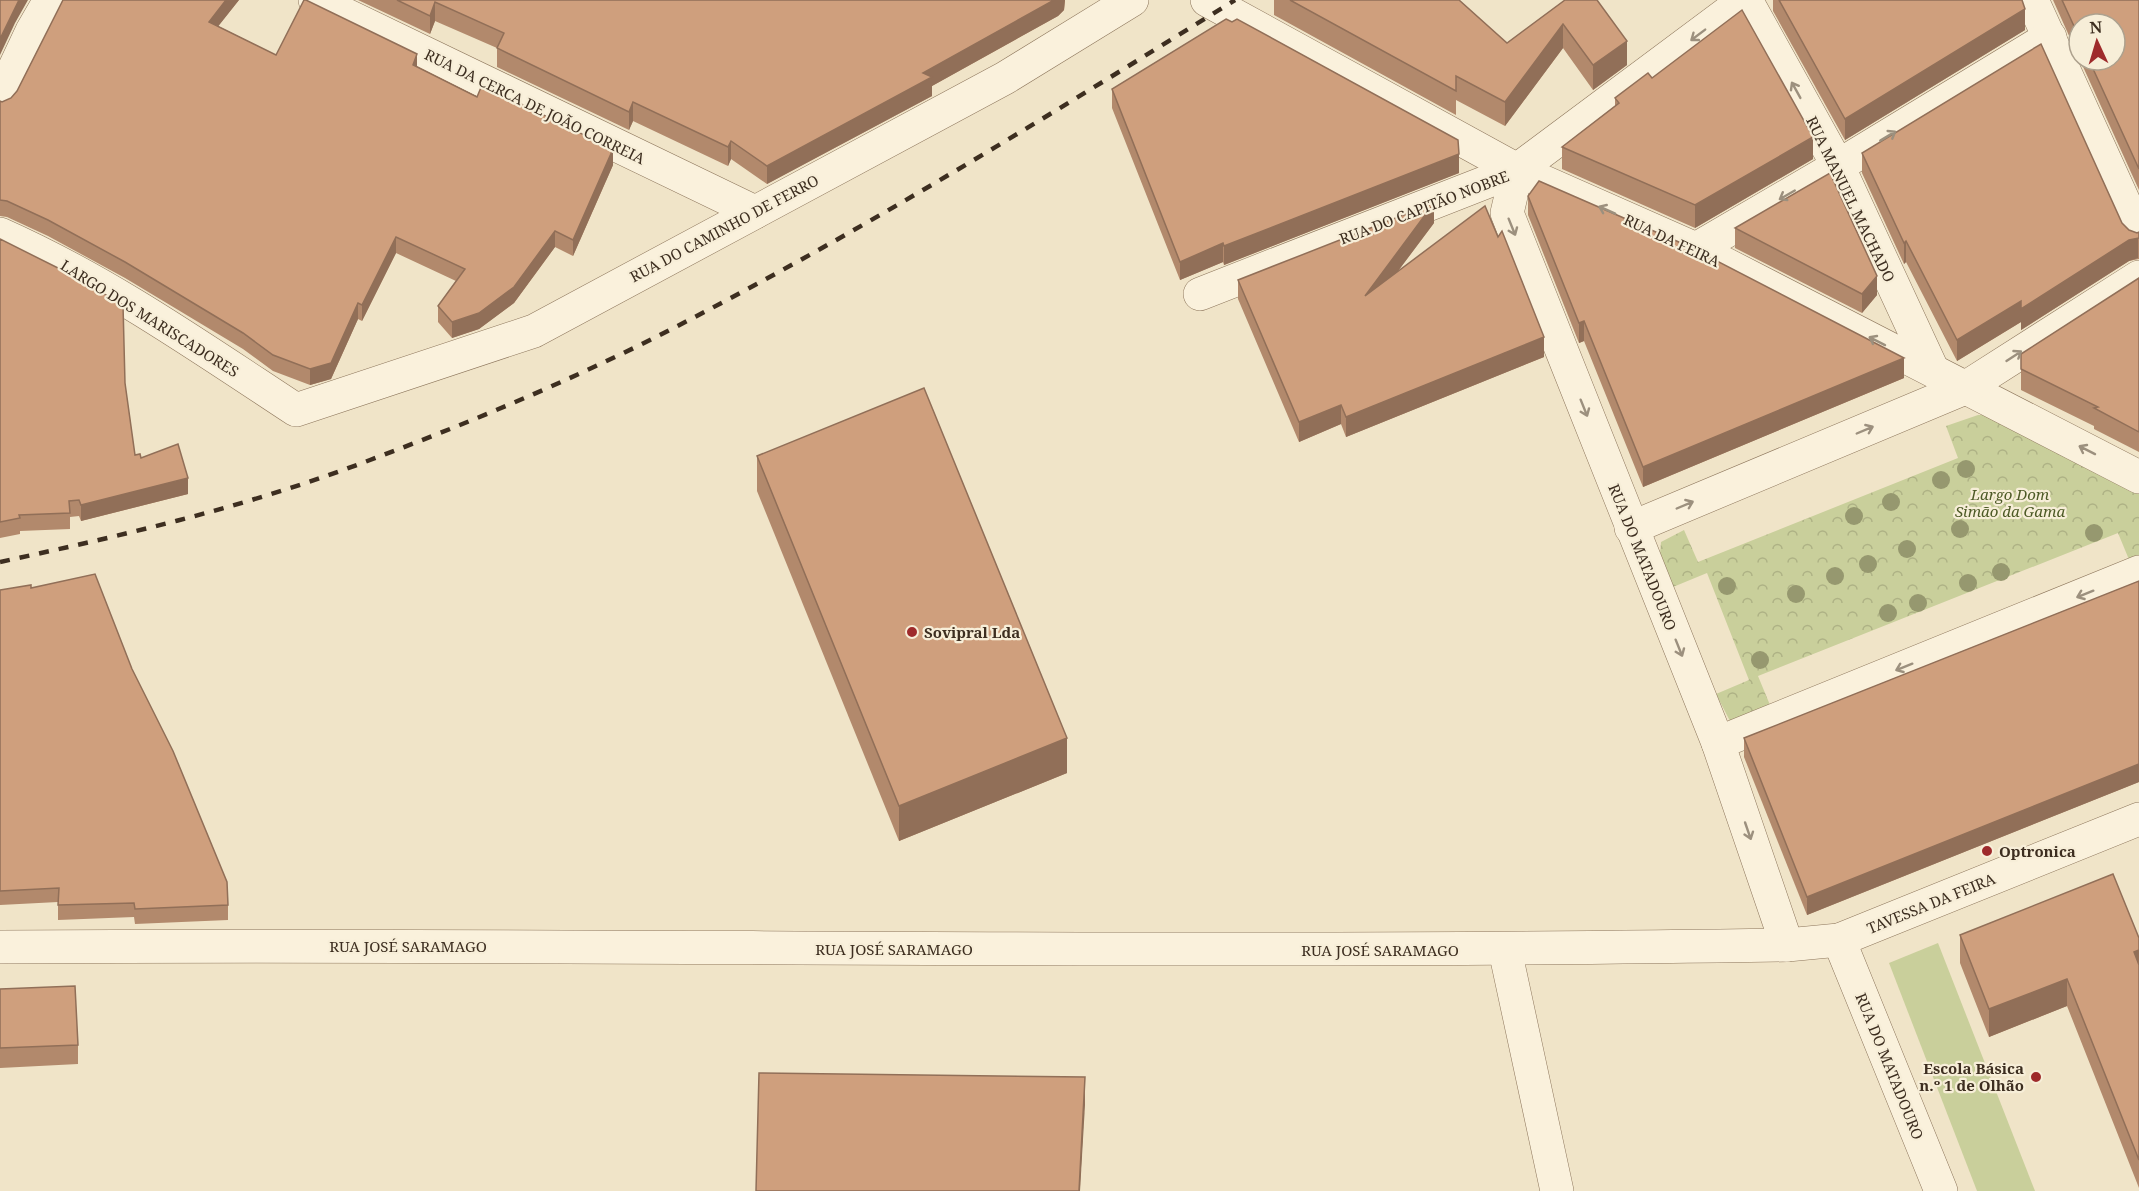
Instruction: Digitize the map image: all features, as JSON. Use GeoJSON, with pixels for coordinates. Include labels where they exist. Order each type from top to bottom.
{"type":"FeatureCollection","features":[{"type":"Feature","properties":{"kind":"street"},"geometry":{"type":"LineString","coordinates":[[0,99],[32,31],[50,0]]}},
{"type":"Feature","properties":{"kind":"street","name":"RUA DA CERCA DE JOÃO CORREIA"},"geometry":{"type":"LineString","coordinates":[[315,0],[755,212]]}},
{"type":"Feature","properties":{"kind":"street","name":"RUA DO CAMINHO DE FERRO"},"geometry":{"type":"LineString","coordinates":[[296,410],[534,331],[1005,78],[1132,0]]}},
{"type":"Feature","properties":{"kind":"street","name":"RUA DA FEIRA"},"geometry":{"type":"LineString","coordinates":[[1208,0],[1517,171],[1696,249],[2139,477]]}},
{"type":"Feature","properties":{"kind":"street","name":"RUA DO CAPITÃO NOBRE"},"geometry":{"type":"LineString","coordinates":[[1200,294],[1517,171],[1745,0]]}},
{"type":"Feature","properties":{"kind":"street","name":"RUA MANUEL MACHADO"},"geometry":{"type":"LineString","coordinates":[[1745,0],[1838,166],[1932,369]]}},
{"type":"Feature","properties":{"kind":"street"},"geometry":{"type":"LineString","coordinates":[[2032,0],[2139,235]]}},
{"type":"Feature","properties":{"kind":"street"},"geometry":{"type":"LineString","coordinates":[[1696,249],[2050,37]]}},
{"type":"Feature","properties":{"kind":"street","name":"RUA DO MATADOURO"},"geometry":{"type":"LineString","coordinates":[[1517,171],[1507,213],[1718,743],[1787,945]]}},
{"type":"Feature","properties":{"kind":"street","name":"LARGO DOS MARISCADORES"},"geometry":{"type":"LineString","coordinates":[[0,234],[54,258],[139,307],[296,410]]}},
{"type":"Feature","properties":{"kind":"street"},"geometry":{"type":"LineString","coordinates":[[1631,528],[1965,388],[2139,277]]}},
{"type":"Feature","properties":{"kind":"street"},"geometry":{"type":"LineString","coordinates":[[1718,743],[2139,572]]}},
{"type":"Feature","properties":{"kind":"street","name":"TAVESSA DA FEIRA"},"geometry":{"type":"LineString","coordinates":[[1787,945],[1839,940],[2139,819]]}},
{"type":"Feature","properties":{"kind":"street","name":"RUA DO MATADOURO"},"geometry":{"type":"LineString","coordinates":[[1839,940],[1941,1191]]}},
{"type":"Feature","properties":{"kind":"street","name":"RUA JOSÉ SARAMAGO"},"geometry":{"type":"LineString","coordinates":[[0,947],[277,945],[1176,951],[1505,950],[1787,945]]}},
{"type":"Feature","properties":{"kind":"street"},"geometry":{"type":"LineString","coordinates":[[1505,950],[1557,1191]]}},
{"type":"Feature","properties":{"kind":"green space","name":"Largo Dom Simão da Gama"},"geometry":{"type":"Polygon","coordinates":[[[1978,415],[1987,415],[2139,491],[2139,559],[2130,562],[2118,533],[1758,676],[1770,705],[1730,721],[1716,694],[1749,680],[1707,573],[1673,587],[1660,554],[1661,542],[1684,530],[1698,562],[1958,458],[1946,426],[1978,415]]]}},
{"type":"Feature","properties":{"kind":"green space"},"geometry":{"type":"Polygon","coordinates":[[[1938,943],[2035,1191],[1977,1191],[1889,963],[1938,943]]]}},
{"type":"Feature","properties":{"kind":"building"},"geometry":{"type":"Polygon","coordinates":[[[0,0],[19,0],[0,39],[0,0]]]}},
{"type":"Feature","properties":{"kind":"building"},"geometry":{"type":"Polygon","coordinates":[[[63,0],[226,0],[209,22],[276,55],[306,0],[417,54],[413,65],[477,97],[482,85],[613,149],[573,240],[555,231],[514,287],[479,313],[452,322],[438,306],[465,269],[396,237],[362,305],[358,303],[331,363],[310,369],[273,355],[243,333],[125,262],[48,220],[0,200],[0,101],[11,98],[17,91],[63,0]]]}},
{"type":"Feature","properties":{"kind":"building"},"geometry":{"type":"Polygon","coordinates":[[[397,0],[1054,0],[923,73],[932,77],[767,166],[731,141],[728,147],[633,102],[629,112],[497,48],[504,33],[435,2],[430,16],[397,0]]]}},
{"type":"Feature","properties":{"kind":"building"},"geometry":{"type":"Polygon","coordinates":[[[1290,0],[1459,0],[1507,43],[1565,0],[1597,0],[1627,41],[1593,65],[1563,24],[1505,102],[1456,76],[1456,91],[1290,0]]]}},
{"type":"Feature","properties":{"kind":"building"},"geometry":{"type":"Polygon","coordinates":[[[1779,0],[2022,0],[2025,9],[1845,119],[1779,0]]]}},
{"type":"Feature","properties":{"kind":"building"},"geometry":{"type":"Polygon","coordinates":[[[2062,0],[2139,0],[2139,169],[2095,72],[2127,72],[2127,12],[2068,12],[2062,0]]]}},
{"type":"Feature","properties":{"kind":"building"},"geometry":{"type":"Polygon","coordinates":[[[1742,10],[1813,137],[1695,205],[1562,147],[1619,103],[1615,98],[1648,73],[1652,78],[1742,10]]]}},
{"type":"Feature","properties":{"kind":"building"},"geometry":{"type":"Polygon","coordinates":[[[1226,19],[1232,22],[1237,19],[1458,140],[1459,154],[1224,246],[1223,243],[1180,262],[1112,89],[1226,19]]]}},
{"type":"Feature","properties":{"kind":"building"},"geometry":{"type":"Polygon","coordinates":[[[2041,44],[2122,223],[2129,230],[2139,232],[2139,238],[2129,240],[2021,309],[2021,301],[1957,340],[1906,241],[1904,243],[1862,153],[2041,44]]]}},
{"type":"Feature","properties":{"kind":"building"},"geometry":{"type":"Polygon","coordinates":[[[1830,173],[1877,276],[1862,294],[1735,228],[1830,173]]]}},
{"type":"Feature","properties":{"kind":"building"},"geometry":{"type":"Polygon","coordinates":[[[1539,181],[1688,246],[1904,358],[1643,467],[1584,321],[1579,323],[1528,196],[1539,181]]]}},
{"type":"Feature","properties":{"kind":"building"},"geometry":{"type":"Polygon","coordinates":[[[1434,203],[1365,296],[1485,206],[1498,237],[1502,231],[1544,337],[1346,417],[1341,405],[1299,422],[1238,280],[1434,203]]]}},
{"type":"Feature","properties":{"kind":"building"},"geometry":{"type":"Polygon","coordinates":[[[0,239],[68,273],[123,305],[125,383],[135,455],[140,454],[141,458],[178,444],[188,478],[81,505],[79,500],[69,501],[70,513],[19,515],[20,518],[0,522],[0,239]]]}},
{"type":"Feature","properties":{"kind":"building"},"geometry":{"type":"Polygon","coordinates":[[[2139,278],[2139,432],[2094,408],[2098,407],[2021,369],[2021,354],[2139,278]]]}},
{"type":"Feature","properties":{"kind":"building","name":"Sovipral Lda"},"geometry":{"type":"Polygon","coordinates":[[[924,388],[1067,738],[899,806],[757,456],[924,388]]]}},
{"type":"Feature","properties":{"kind":"building"},"geometry":{"type":"Polygon","coordinates":[[[95,574],[132,669],[173,751],[227,882],[228,905],[135,909],[134,903],[58,905],[59,888],[0,891],[0,590],[31,585],[31,588],[95,574]]]}},
{"type":"Feature","properties":{"kind":"building"},"geometry":{"type":"Polygon","coordinates":[[[2139,581],[2139,764],[1807,897],[1744,738],[2139,581]]]}},
{"type":"Feature","properties":{"kind":"building"},"geometry":{"type":"Polygon","coordinates":[[[2113,874],[2139,938],[2139,950],[2134,952],[2139,965],[2139,1160],[2067,979],[1989,1009],[1960,935],[2113,874]]]}},
{"type":"Feature","properties":{"kind":"building"},"geometry":{"type":"Polygon","coordinates":[[[75,986],[78,1045],[0,1048],[0,989],[75,986]]]}},
{"type":"Feature","properties":{"kind":"building"},"geometry":{"type":"Polygon","coordinates":[[[759,1073],[1085,1077],[1079,1191],[756,1191],[759,1073]]]}},
{"type":"Feature","properties":{"kind":"railway"},"geometry":{"type":"LineString","coordinates":[[0,562],[140,530],[279,492],[370,460],[514,403],[654,338],[802,259],[1020,132],[1235,0]]}},
{"type":"Feature","properties":{"kind":"place","name":"Sovipral Lda"},"geometry":{"type":"Point","coordinates":[912,632]}},
{"type":"Feature","properties":{"kind":"place","name":"Optronica"},"geometry":{"type":"Point","coordinates":[1987,851]}},
{"type":"Feature","properties":{"kind":"place","name":"Escola Básica n.º 1 de Olhão"},"geometry":{"type":"Point","coordinates":[2036,1077]}}]}
